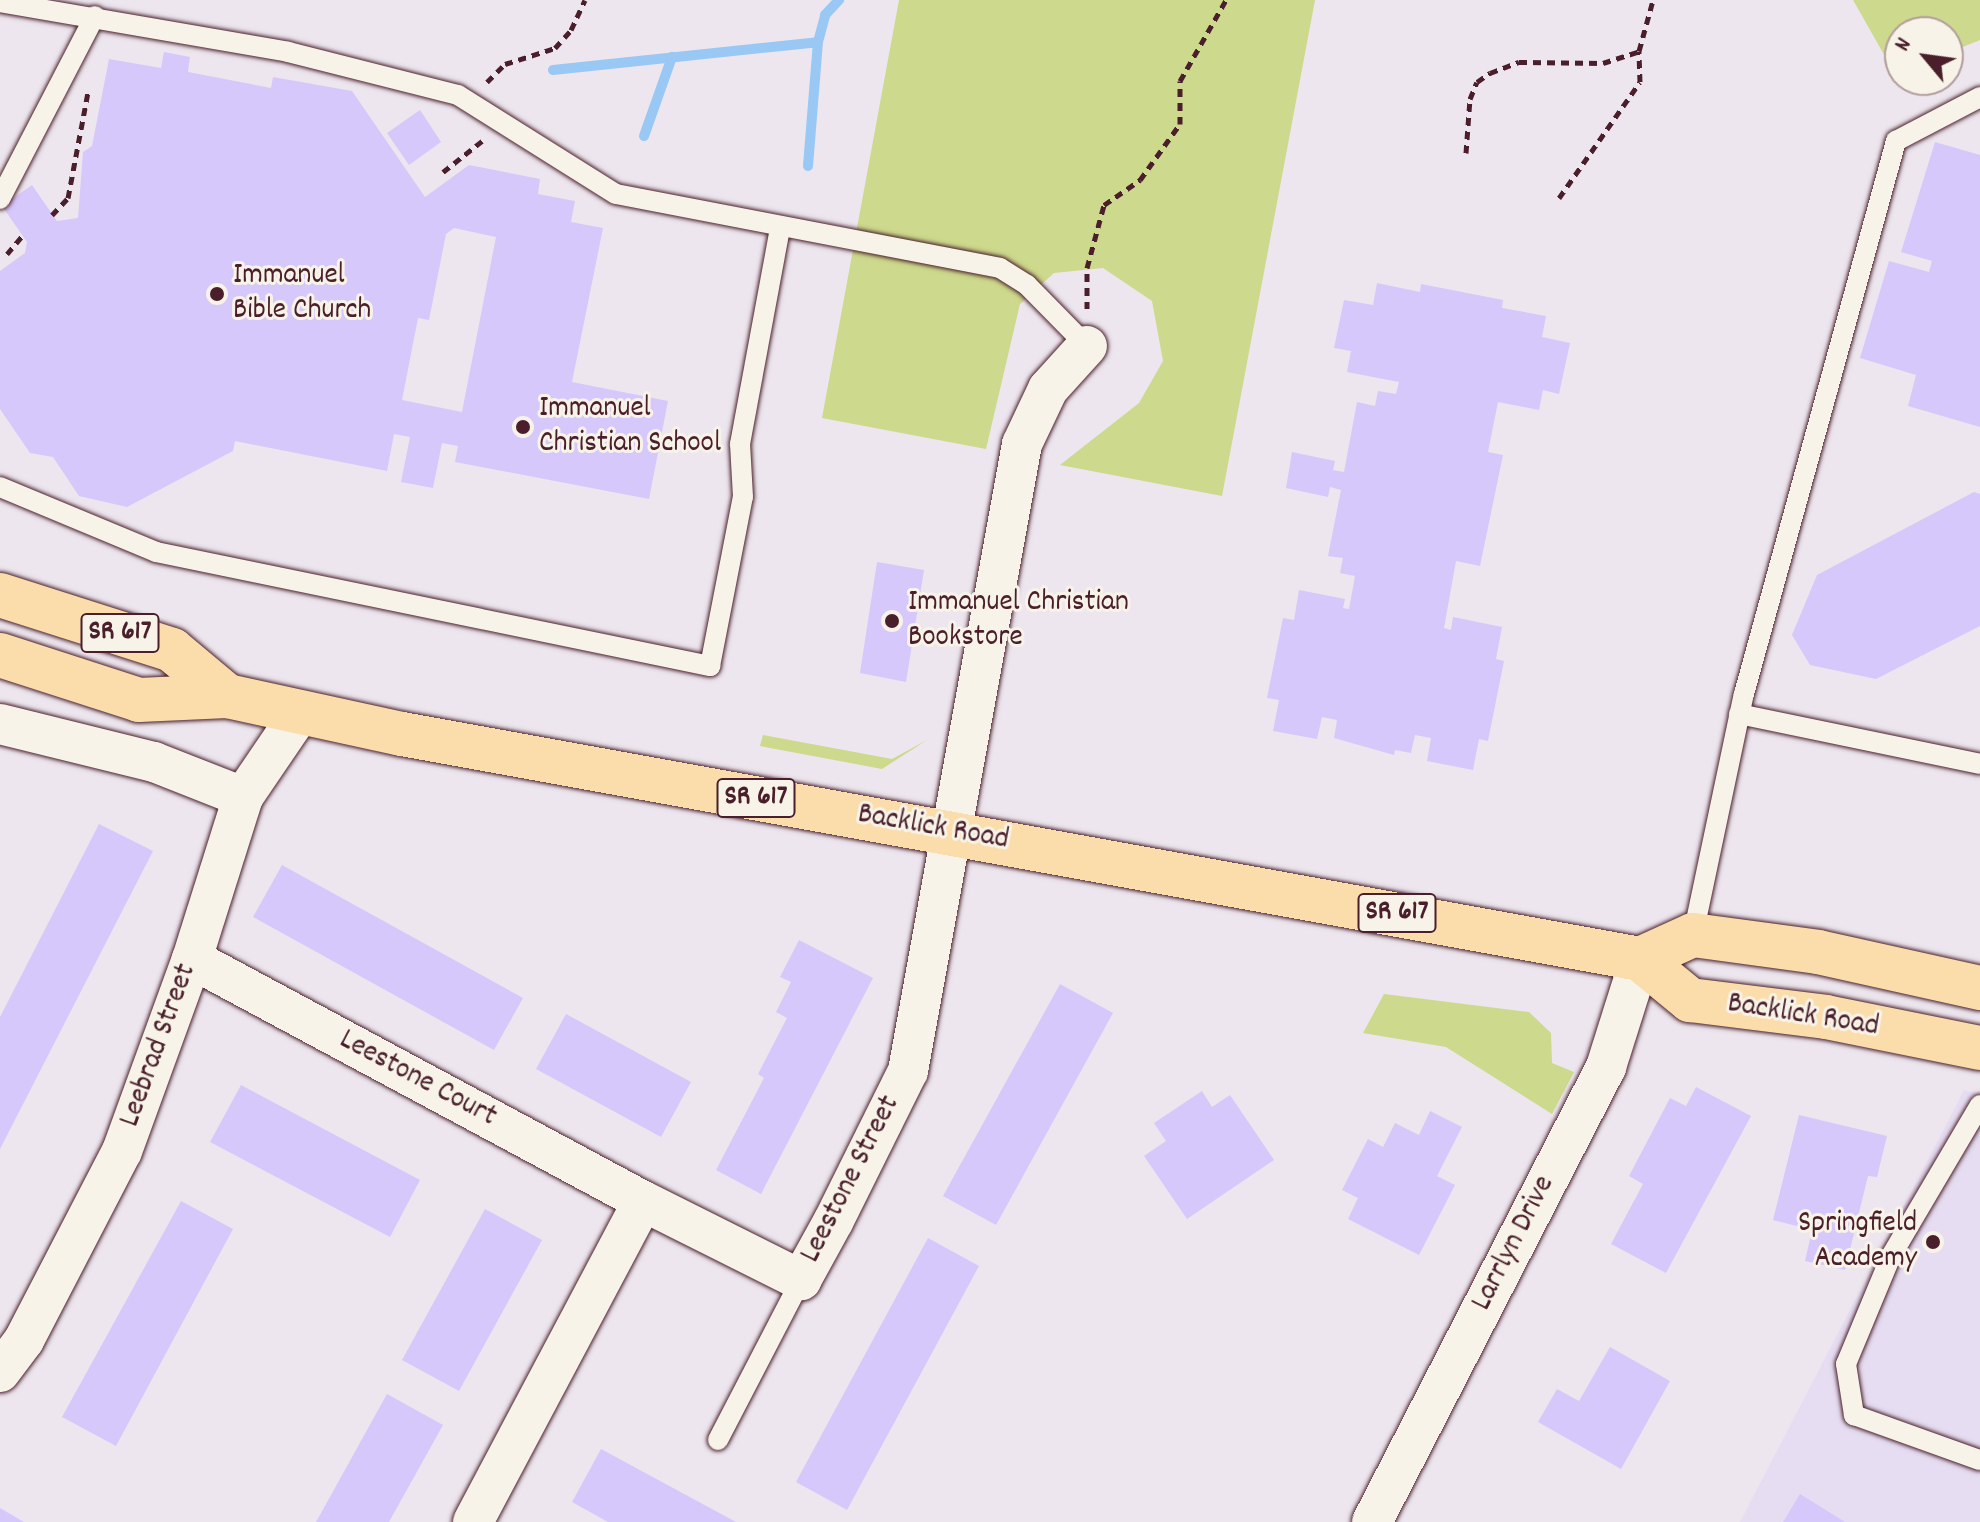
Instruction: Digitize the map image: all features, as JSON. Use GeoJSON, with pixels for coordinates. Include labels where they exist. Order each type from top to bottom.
{"type":"FeatureCollection","features":[{"type":"Feature","properties":{"kind":"main road","name":"Backlick Road"},"geometry":{"type":"LineString","coordinates":[[0,595],[172,650],[227,696]]}},
{"type":"Feature","properties":{"kind":"main road","name":"Backlick Road"},"geometry":{"type":"LineString","coordinates":[[0,655],[139,700],[227,696],[300,713],[1640,959],[1690,1000],[1826,1017],[1980,1048]]}},
{"type":"Feature","properties":{"kind":"main road","name":"Backlick Road"},"geometry":{"type":"LineString","coordinates":[[1693,935],[1818,952],[1980,988]]}},
{"type":"Feature","properties":{"kind":"main road"},"geometry":{"type":"LineString","coordinates":[[1640,959],[1693,935]]}},
{"type":"Feature","properties":{"kind":"street","name":"Leestone Street"},"geometry":{"type":"LineString","coordinates":[[643,1201],[801,1280],[908,1071],[1022,444],[1048,389],[1087,346]]}},
{"type":"Feature","properties":{"kind":"street","name":"Leebrad Street"},"geometry":{"type":"LineString","coordinates":[[0,1372],[24,1340],[122,1151],[192,959],[243,797],[300,713]]}},
{"type":"Feature","properties":{"kind":"street"},"geometry":{"type":"LineString","coordinates":[[0,724],[154,762],[243,797]]}},
{"type":"Feature","properties":{"kind":"street","name":"Leestone Court"},"geometry":{"type":"LineString","coordinates":[[192,959],[643,1201]]}},
{"type":"Feature","properties":{"kind":"street","name":"Larrlyn Drive"},"geometry":{"type":"LineString","coordinates":[[1372,1522],[1606,1067],[1640,959]]}},
{"type":"Feature","properties":{"kind":"street"},"geometry":{"type":"LineString","coordinates":[[473,1522],[643,1201]]}},
{"type":"Feature","properties":{"kind":"lane"},"geometry":{"type":"LineString","coordinates":[[0,2],[95,16],[288,52],[458,95],[608,191],[780,228],[1000,268],[1027,285],[1087,346]]}},
{"type":"Feature","properties":{"kind":"lane"},"geometry":{"type":"LineString","coordinates":[[0,199],[95,16]]}},
{"type":"Feature","properties":{"kind":"lane"},"geometry":{"type":"LineString","coordinates":[[1693,935],[1739,714],[1896,141],[1980,97]]}},
{"type":"Feature","properties":{"kind":"lane"},"geometry":{"type":"LineString","coordinates":[[0,487],[156,552],[710,666],[743,497],[740,444],[780,228]]}},
{"type":"Feature","properties":{"kind":"lane"},"geometry":{"type":"LineString","coordinates":[[1739,714],[1980,764]]}},
{"type":"Feature","properties":{"kind":"lane"},"geometry":{"type":"LineString","coordinates":[[1980,1105],[1891,1256],[1846,1364],[1854,1415],[1980,1460]]}},
{"type":"Feature","properties":{"kind":"lane"},"geometry":{"type":"LineString","coordinates":[[718,1440],[801,1280]]}},
{"type":"Feature","properties":{"kind":"path"},"geometry":{"type":"LineString","coordinates":[[1087,346],[1087,268],[1104,205],[1140,180],[1180,124],[1180,81],[1226,0]]}},
{"type":"Feature","properties":{"kind":"path"},"geometry":{"type":"LineString","coordinates":[[1559,198],[1640,82],[1639,51],[1653,0]]}},
{"type":"Feature","properties":{"kind":"path"},"geometry":{"type":"LineString","coordinates":[[443,172],[486,137],[461,122],[505,64],[555,48],[571,30],[585,1]]}},
{"type":"Feature","properties":{"kind":"path"},"geometry":{"type":"LineString","coordinates":[[1466,153],[1470,99],[1477,82],[1490,73],[1519,62],[1603,63],[1639,51]]}},
{"type":"Feature","properties":{"kind":"path"},"geometry":{"type":"LineString","coordinates":[[52,215],[68,198],[90,81]]}},
{"type":"Feature","properties":{"kind":"path"},"geometry":{"type":"LineString","coordinates":[[7,254],[23,235]]}},
{"type":"Feature","properties":{"kind":"shaded area","name":"Springfield Academy"},"geometry":{"type":"Polygon","coordinates":[[[1964,1090],[1980,1094],[1980,1522],[1740,1522],[1964,1090]]]}},
{"type":"Feature","properties":{"kind":"green space"},"geometry":{"type":"Polygon","coordinates":[[[899,0],[1315,0],[1222,496],[1060,465],[1139,403],[1163,361],[1152,301],[1103,268],[1054,273],[1020,304],[986,449],[822,418],[899,0]]]}},
{"type":"Feature","properties":{"kind":"green space"},"geometry":{"type":"Polygon","coordinates":[[[1853,0],[1980,0],[1980,40],[1964,46],[1964,16],[1884,16],[1884,55],[1853,0]]]}},
{"type":"Feature","properties":{"kind":"green space"},"geometry":{"type":"Polygon","coordinates":[[[763,735],[892,759],[927,740],[882,769],[760,746],[763,735]]]}},
{"type":"Feature","properties":{"kind":"green space"},"geometry":{"type":"Polygon","coordinates":[[[1384,994],[1529,1012],[1551,1033],[1552,1063],[1574,1072],[1552,1114],[1446,1047],[1363,1033],[1384,994]]]}},
{"type":"Feature","properties":{"kind":"building","name":"Immanuel Bible Church"},"geometry":{"type":"Polygon","coordinates":[[[164,52],[190,57],[188,72],[271,88],[273,77],[352,91],[425,197],[469,165],[540,179],[538,194],[575,201],[571,222],[603,228],[572,382],[668,401],[649,499],[455,462],[458,446],[442,443],[433,488],[401,482],[410,437],[394,434],[387,471],[235,441],[233,451],[127,507],[79,496],[53,457],[30,453],[0,409],[0,271],[25,253],[27,242],[2,206],[32,185],[57,221],[78,218],[83,152],[92,146],[109,59],[161,68],[164,52]],[[454,228],[446,234],[429,320],[418,318],[402,400],[462,412],[496,237],[454,228]]]}},
{"type":"Feature","properties":{"kind":"building"},"geometry":{"type":"Polygon","coordinates":[[[420,110],[441,142],[409,165],[387,133],[420,110]]]}},
{"type":"Feature","properties":{"kind":"building"},"geometry":{"type":"Polygon","coordinates":[[[1935,142],[1980,155],[1980,427],[1908,406],[1916,375],[1860,358],[1889,261],[1929,272],[1932,261],[1901,252],[1935,142]]]}},
{"type":"Feature","properties":{"kind":"building"},"geometry":{"type":"Polygon","coordinates":[[[1377,283],[1420,292],[1421,284],[1503,300],[1502,308],[1546,316],[1542,337],[1570,343],[1559,394],[1543,390],[1539,410],[1498,402],[1488,452],[1503,455],[1480,566],[1456,561],[1444,628],[1451,630],[1453,617],[1502,627],[1496,659],[1504,661],[1488,741],[1479,739],[1473,770],[1427,761],[1431,738],[1415,735],[1411,753],[1395,750],[1394,755],[1334,738],[1337,720],[1322,717],[1317,739],[1273,731],[1279,700],[1267,698],[1283,618],[1294,620],[1299,590],[1345,599],[1343,608],[1349,609],[1355,576],[1340,573],[1343,558],[1328,556],[1341,490],[1330,487],[1328,497],[1286,488],[1292,452],[1335,461],[1333,470],[1344,472],[1357,402],[1375,406],[1378,391],[1396,394],[1399,382],[1347,372],[1351,351],[1334,348],[1344,300],[1373,305],[1377,283]]]}},
{"type":"Feature","properties":{"kind":"building"},"geometry":{"type":"Polygon","coordinates":[[[1974,492],[1980,494],[1980,626],[1876,679],[1810,665],[1792,635],[1817,575],[1974,492]]]}},
{"type":"Feature","properties":{"kind":"building","name":"Immanuel Christian Bookstore"},"geometry":{"type":"Polygon","coordinates":[[[877,562],[924,570],[906,682],[860,673],[877,562]]]}},
{"type":"Feature","properties":{"kind":"building"},"geometry":{"type":"Polygon","coordinates":[[[99,824],[153,851],[0,1149],[0,1017],[99,824]]]}},
{"type":"Feature","properties":{"kind":"building"},"geometry":{"type":"Polygon","coordinates":[[[282,865],[523,998],[494,1050],[253,917],[282,865]]]}},
{"type":"Feature","properties":{"kind":"building"},"geometry":{"type":"Polygon","coordinates":[[[799,940],[873,978],[761,1194],[716,1170],[764,1078],[758,1074],[787,1018],[776,1012],[791,982],[780,977],[799,940]]]}},
{"type":"Feature","properties":{"kind":"building"},"geometry":{"type":"Polygon","coordinates":[[[1060,984],[1113,1013],[996,1225],[943,1196],[1060,984]]]}},
{"type":"Feature","properties":{"kind":"building"},"geometry":{"type":"Polygon","coordinates":[[[566,1014],[691,1082],[661,1137],[536,1069],[566,1014]]]}},
{"type":"Feature","properties":{"kind":"building"},"geometry":{"type":"Polygon","coordinates":[[[241,1085],[420,1180],[390,1237],[210,1142],[241,1085]]]}},
{"type":"Feature","properties":{"kind":"building"},"geometry":{"type":"Polygon","coordinates":[[[1696,1087],[1751,1116],[1666,1273],[1611,1244],[1643,1184],[1629,1176],[1670,1098],[1686,1106],[1696,1087]]]}},
{"type":"Feature","properties":{"kind":"building"},"geometry":{"type":"Polygon","coordinates":[[[1202,1091],[1212,1107],[1230,1095],[1274,1160],[1187,1219],[1144,1156],[1166,1141],[1154,1123],[1202,1091]]]}},
{"type":"Feature","properties":{"kind":"building"},"geometry":{"type":"Polygon","coordinates":[[[1430,1111],[1462,1127],[1437,1176],[1455,1185],[1419,1255],[1348,1219],[1358,1198],[1342,1190],[1368,1139],[1383,1147],[1395,1123],[1419,1135],[1430,1111]]]}},
{"type":"Feature","properties":{"kind":"building"},"geometry":{"type":"Polygon","coordinates":[[[1799,1115],[1887,1136],[1877,1177],[1868,1176],[1845,1270],[1805,1261],[1812,1230],[1773,1220],[1799,1115]]]}},
{"type":"Feature","properties":{"kind":"building"},"geometry":{"type":"Polygon","coordinates":[[[181,1201],[233,1229],[116,1446],[62,1417],[181,1201]]]}},
{"type":"Feature","properties":{"kind":"building"},"geometry":{"type":"Polygon","coordinates":[[[485,1209],[542,1240],[459,1391],[402,1360],[485,1209]]]}},
{"type":"Feature","properties":{"kind":"building"},"geometry":{"type":"Polygon","coordinates":[[[928,1238],[979,1266],[847,1510],[796,1482],[928,1238]]]}},
{"type":"Feature","properties":{"kind":"building"},"geometry":{"type":"Polygon","coordinates":[[[1610,1347],[1670,1381],[1621,1469],[1538,1422],[1557,1389],[1579,1401],[1610,1347]]]}},
{"type":"Feature","properties":{"kind":"building"},"geometry":{"type":"Polygon","coordinates":[[[387,1394],[443,1425],[389,1522],[316,1522],[387,1394]]]}},
{"type":"Feature","properties":{"kind":"building"},"geometry":{"type":"Polygon","coordinates":[[[601,1449],[736,1522],[608,1522],[572,1502],[601,1449]]]}},
{"type":"Feature","properties":{"kind":"building"},"geometry":{"type":"Polygon","coordinates":[[[1800,1494],[1845,1522],[1783,1522],[1800,1494]]]}},
{"type":"Feature","properties":{"kind":"building"},"geometry":{"type":"Polygon","coordinates":[[[0,1508],[24,1522],[0,1522],[0,1508]]]}},
{"type":"Feature","properties":{"kind":"waterway"},"geometry":{"type":"LineString","coordinates":[[808,166],[818,42],[825,15],[839,0]]}},
{"type":"Feature","properties":{"kind":"waterway"},"geometry":{"type":"LineString","coordinates":[[553,70],[818,42]]}},
{"type":"Feature","properties":{"kind":"waterway"},"geometry":{"type":"LineString","coordinates":[[644,136],[672,57]]}},
{"type":"Feature","properties":{"kind":"place","name":"Immanuel Bible Church"},"geometry":{"type":"Point","coordinates":[217,294]}},
{"type":"Feature","properties":{"kind":"place","name":"Immanuel Christian School"},"geometry":{"type":"Point","coordinates":[523,427]}},
{"type":"Feature","properties":{"kind":"place","name":"Immanuel Christian Bookstore"},"geometry":{"type":"Point","coordinates":[892,621]}},
{"type":"Feature","properties":{"kind":"place","name":"Springfield Academy"},"geometry":{"type":"Point","coordinates":[1933,1242]}}]}
